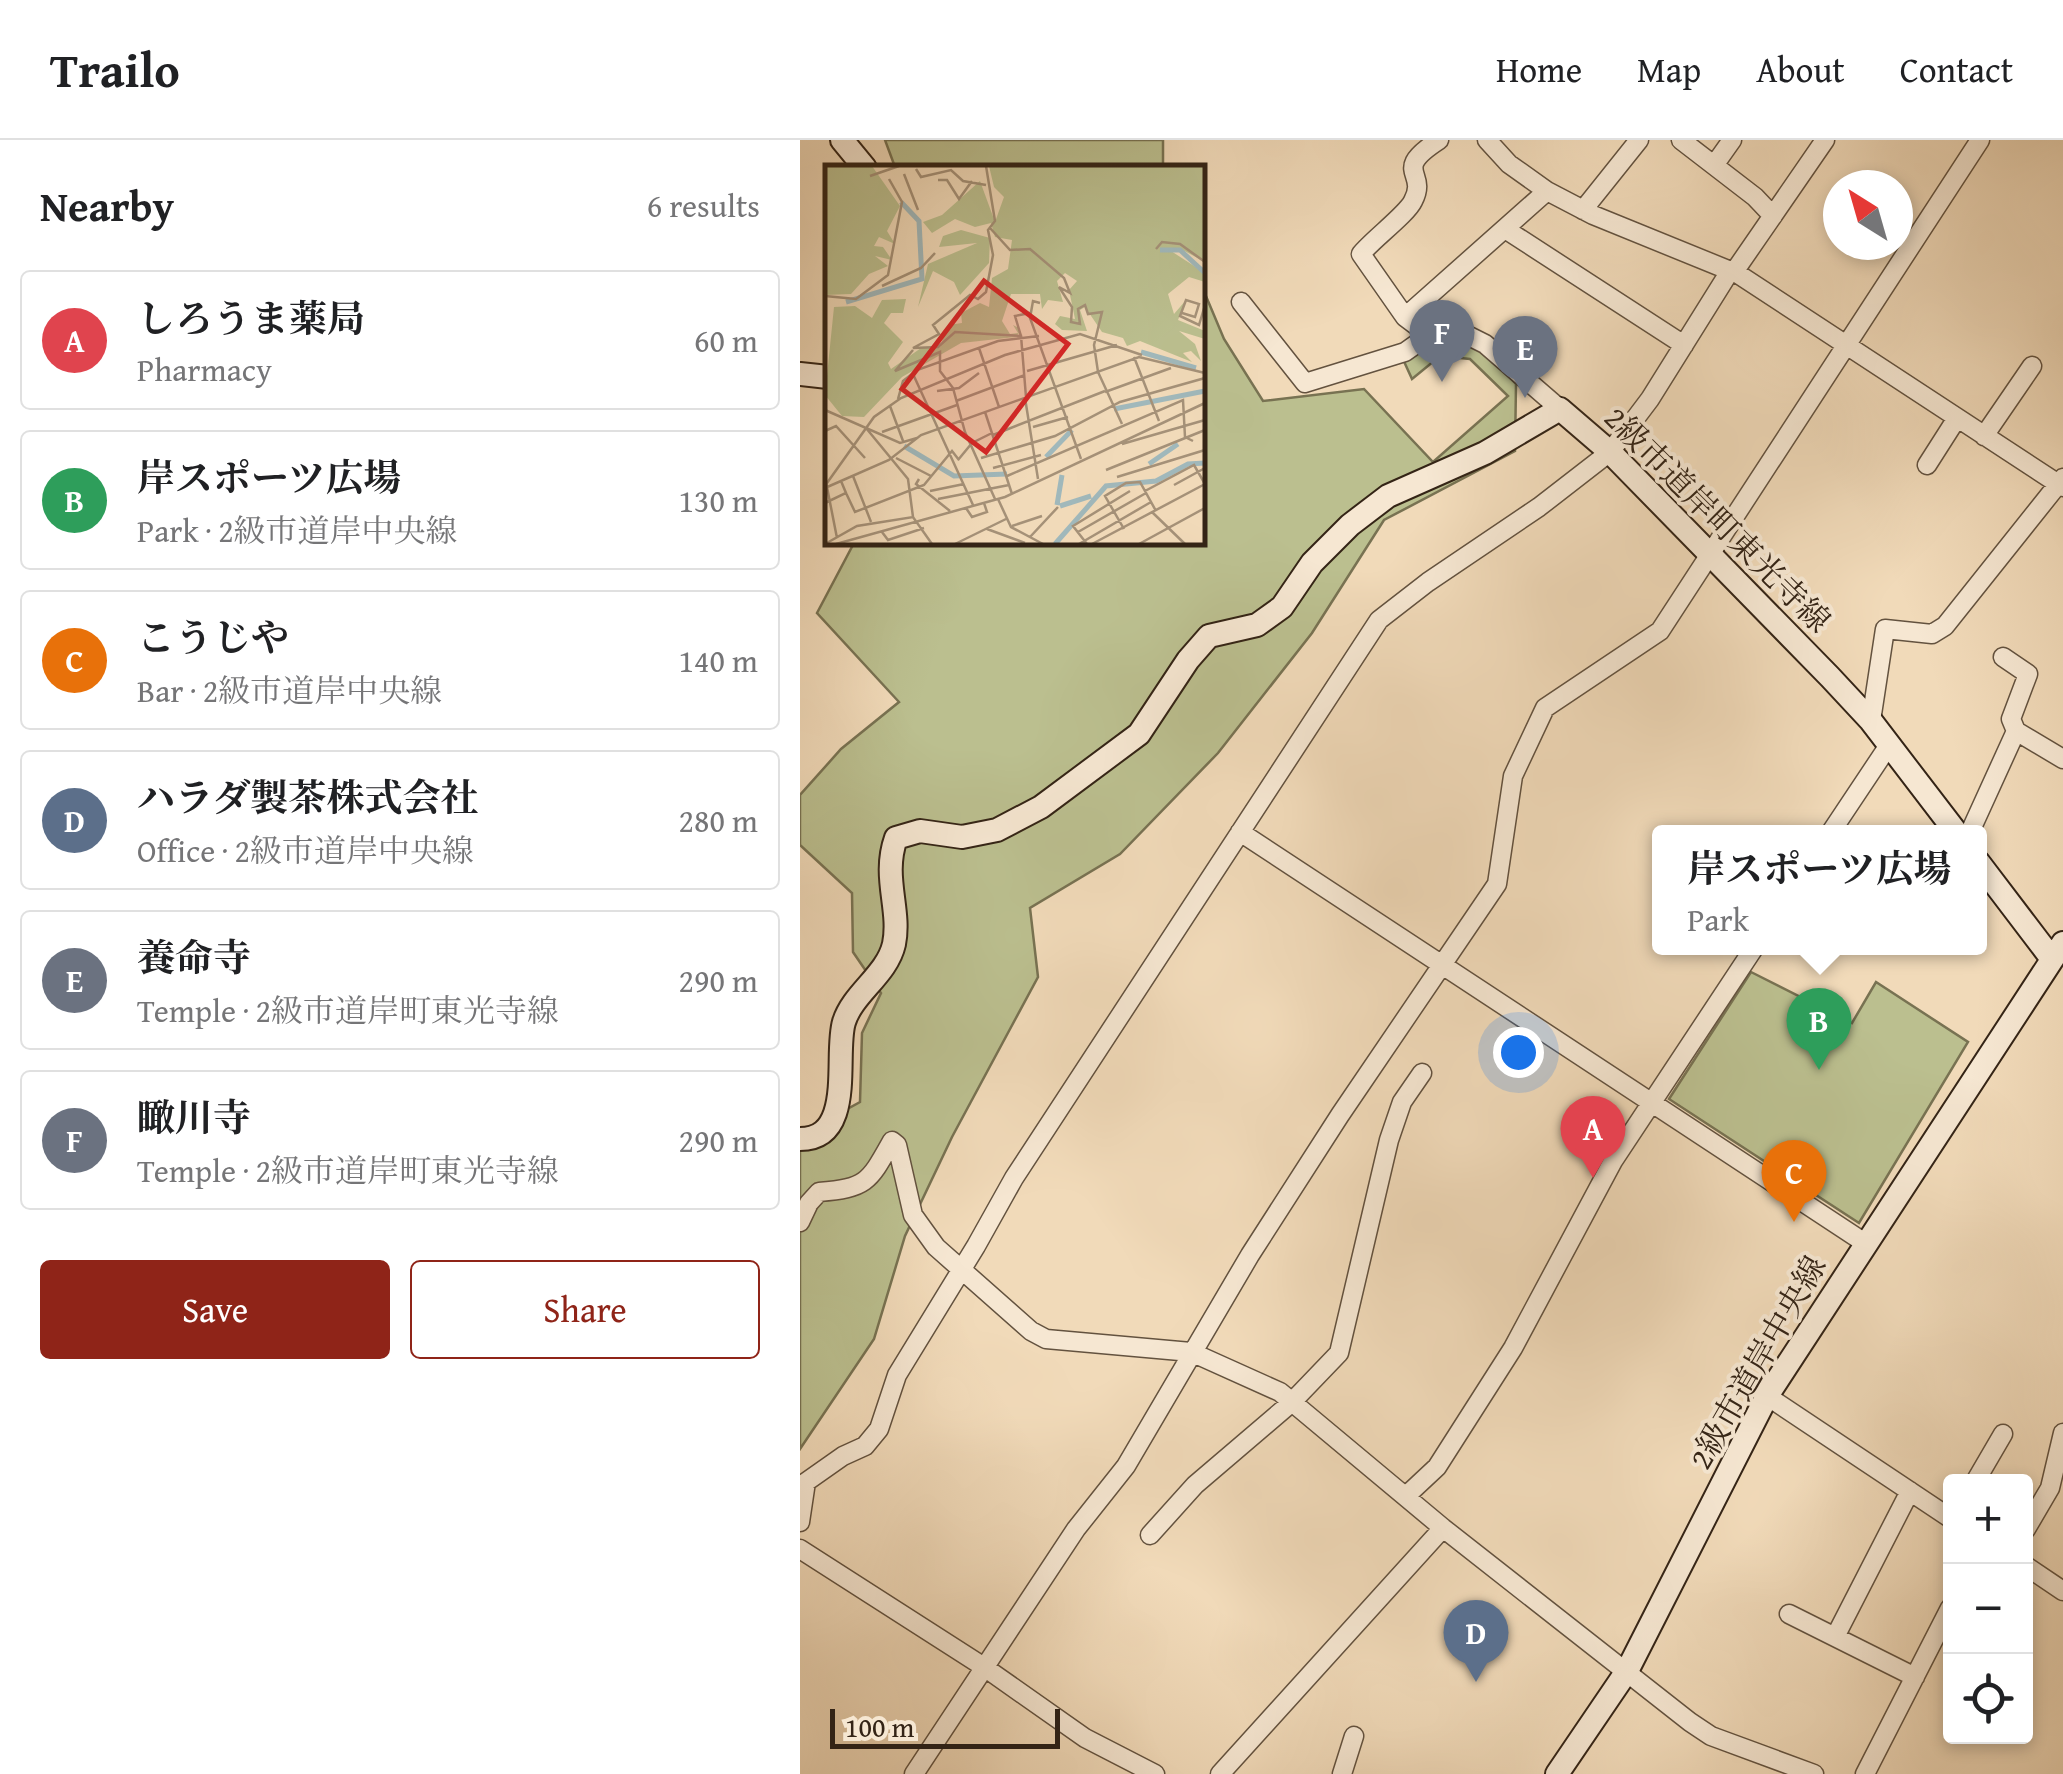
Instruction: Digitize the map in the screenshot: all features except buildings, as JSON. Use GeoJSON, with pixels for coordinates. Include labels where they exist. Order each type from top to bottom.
{"type":"FeatureCollection","features":[{"type":"Feature","properties":{"kind":"street"},"geometry":{"type":"LineString","coordinates":[[842,140],[863,165]]}},
{"type":"Feature","properties":{"kind":"street"},"geometry":{"type":"LineString","coordinates":[[1439,140],[1418,154],[1412,164],[1416,188],[1413,202],[1361,254],[1405,317],[1422,329],[1461,332],[1485,344],[1560,409]]}},
{"type":"Feature","properties":{"kind":"street"},"geometry":{"type":"LineString","coordinates":[[1487,140],[1509,164],[1547,191],[1732,272],[2062,483],[1945,626],[1932,634],[1886,629],[1870,721]]}},
{"type":"Feature","properties":{"kind":"street"},"geometry":{"type":"LineString","coordinates":[[1584,210],[1639,140]]}},
{"type":"Feature","properties":{"kind":"street"},"geometry":{"type":"LineString","coordinates":[[1681,140],[1715,164],[1773,216]]}},
{"type":"Feature","properties":{"kind":"street"},"geometry":{"type":"LineString","coordinates":[[1715,164],[1732,140]]}},
{"type":"Feature","properties":{"kind":"street"},"geometry":{"type":"LineString","coordinates":[[800,1522],[806,1482],[865,1446],[879,1428],[896,1375],[1014,1178],[1379,620],[1428,582],[1539,508],[1610,452],[1825,140]]}},
{"type":"Feature","properties":{"kind":"street"},"geometry":{"type":"LineString","coordinates":[[914,1774],[1076,1529],[1126,1466],[1191,1352],[1340,1115],[1497,884],[1513,776],[1545,708],[1660,631],[1980,140]]}},
{"type":"Feature","properties":{"kind":"street"},"geometry":{"type":"LineString","coordinates":[[1405,317],[1547,191]]}},
{"type":"Feature","properties":{"kind":"street"},"geometry":{"type":"LineString","coordinates":[[1504,229],[1684,344]]}},
{"type":"Feature","properties":{"kind":"street"},"geometry":{"type":"LineString","coordinates":[[1241,302],[1306,383],[1405,352],[1436,330]]}},
{"type":"Feature","properties":{"kind":"street"},"geometry":{"type":"LineString","coordinates":[[1984,436],[2032,366]]}},
{"type":"Feature","properties":{"kind":"street"},"geometry":{"type":"LineString","coordinates":[[800,374],[825,378]]}},
{"type":"Feature","properties":{"kind":"street","name":"2級市道岸町東光寺線"},"geometry":{"type":"LineString","coordinates":[[800,1139],[808,1139],[824,1128],[839,1107],[844,1020],[889,958],[894,942],[889,858],[896,838],[920,831],[962,838],[998,830],[1041,807],[1139,734],[1208,636],[1257,625],[1282,607],[1312,563],[1388,496],[1485,453],[1560,409],[1610,452],[1870,721],[1951,825]]}},
{"type":"Feature","properties":{"kind":"street"},"geometry":{"type":"LineString","coordinates":[[1927,465],[1957,418]]}},
{"type":"Feature","properties":{"kind":"street"},"geometry":{"type":"LineString","coordinates":[[2004,657],[2028,674],[2011,720],[2016,731],[2063,759]]}},
{"type":"Feature","properties":{"kind":"street"},"geometry":{"type":"LineString","coordinates":[[1973,825],[2016,731]]}},
{"type":"Feature","properties":{"kind":"street"},"geometry":{"type":"LineString","coordinates":[[1836,825],[1889,745]]}},
{"type":"Feature","properties":{"kind":"street"},"geometry":{"type":"LineString","coordinates":[[1240,832],[1865,1242]]}},
{"type":"Feature","properties":{"kind":"street"},"geometry":{"type":"LineString","coordinates":[[1987,873],[2054,957],[2063,988]]}},
{"type":"Feature","properties":{"kind":"street"},"geometry":{"type":"LineString","coordinates":[[1406,1496],[1437,1467],[1513,1348],[1613,1161],[1749,955]]}},
{"type":"Feature","properties":{"kind":"street","name":"2級市道岸中央線"},"geometry":{"type":"LineString","coordinates":[[1556,1774],[1627,1671],[1767,1396],[2054,957]]}},
{"type":"Feature","properties":{"kind":"street"},"geometry":{"type":"LineString","coordinates":[[1150,1536],[1195,1485],[1291,1402],[1340,1353],[1388,1140],[1402,1102],[1422,1073]]}},
{"type":"Feature","properties":{"kind":"street"},"geometry":{"type":"LineString","coordinates":[[800,1222],[809,1202],[819,1192],[854,1189],[871,1179],[892,1141],[897,1145],[914,1215],[936,1248],[1031,1331],[1046,1339],[1191,1352],[1280,1392],[1443,1528],[1711,1736],[1814,1774]]}},
{"type":"Feature","properties":{"kind":"street"},"geometry":{"type":"LineString","coordinates":[[1767,1396],[1943,1513]]}},
{"type":"Feature","properties":{"kind":"street"},"geometry":{"type":"LineString","coordinates":[[2033,1517],[2050,1488],[2063,1433]]}},
{"type":"Feature","properties":{"kind":"street"},"geometry":{"type":"LineString","coordinates":[[1980,1474],[2004,1434]]}},
{"type":"Feature","properties":{"kind":"street"},"geometry":{"type":"LineString","coordinates":[[1835,1637],[1910,1491]]}},
{"type":"Feature","properties":{"kind":"street"},"geometry":{"type":"LineString","coordinates":[[1220,1774],[1443,1528]]}},
{"type":"Feature","properties":{"kind":"street"},"geometry":{"type":"LineString","coordinates":[[800,1549],[1086,1738],[1155,1774]]}},
{"type":"Feature","properties":{"kind":"street"},"geometry":{"type":"LineString","coordinates":[[2033,1571],[2063,1590]]}},
{"type":"Feature","properties":{"kind":"street"},"geometry":{"type":"LineString","coordinates":[[1789,1614],[1915,1677]]}},
{"type":"Feature","properties":{"kind":"street"},"geometry":{"type":"LineString","coordinates":[[1865,1774],[1943,1622]]}},
{"type":"Feature","properties":{"kind":"street"},"geometry":{"type":"LineString","coordinates":[[1342,1774],[1354,1736]]}},
{"type":"Feature","properties":{"kind":"green space"},"geometry":{"type":"Polygon","coordinates":[[[885,140],[1163,140],[1163,165],[894,165],[885,140]]]}},
{"type":"Feature","properties":{"kind":"green space"},"geometry":{"type":"Polygon","coordinates":[[[1205,294],[1224,339],[1263,401],[1364,389],[1433,462],[1508,396],[1470,359],[1440,356],[1412,379],[1402,357],[1439,336],[1476,343],[1516,384],[1515,451],[1384,520],[1312,633],[1218,753],[1120,854],[1030,908],[1038,977],[952,1137],[905,1236],[874,1339],[800,1449],[800,1135],[860,1102],[862,1033],[881,993],[853,952],[852,893],[800,845],[800,795],[841,749],[899,702],[817,613],[853,545],[1205,545],[1205,294]]]}},
{"type":"Feature","properties":{"kind":"green space"},"geometry":{"type":"Polygon","coordinates":[[[1751,972],[1852,1023],[1876,982],[1968,1042],[1859,1223],[1669,1099],[1751,972]]]}},
{"type":"Feature","properties":{"kind":"place","name":"瞰川寺"},"geometry":{"type":"Point","coordinates":[1442,382]}},
{"type":"Feature","properties":{"kind":"place","name":"養命寺"},"geometry":{"type":"Point","coordinates":[1525,398]}},
{"type":"Feature","properties":{"kind":"place","name":"岸スポーツ広場"},"geometry":{"type":"Point","coordinates":[1819,1070]}},
{"type":"Feature","properties":{"kind":"place","name":"しろうま薬局"},"geometry":{"type":"Point","coordinates":[1593,1178]}},
{"type":"Feature","properties":{"kind":"place","name":"こうじや"},"geometry":{"type":"Point","coordinates":[1794,1222]}},
{"type":"Feature","properties":{"kind":"place","name":"ハラダ製茶株式会社"},"geometry":{"type":"Point","coordinates":[1476,1682]}}]}
